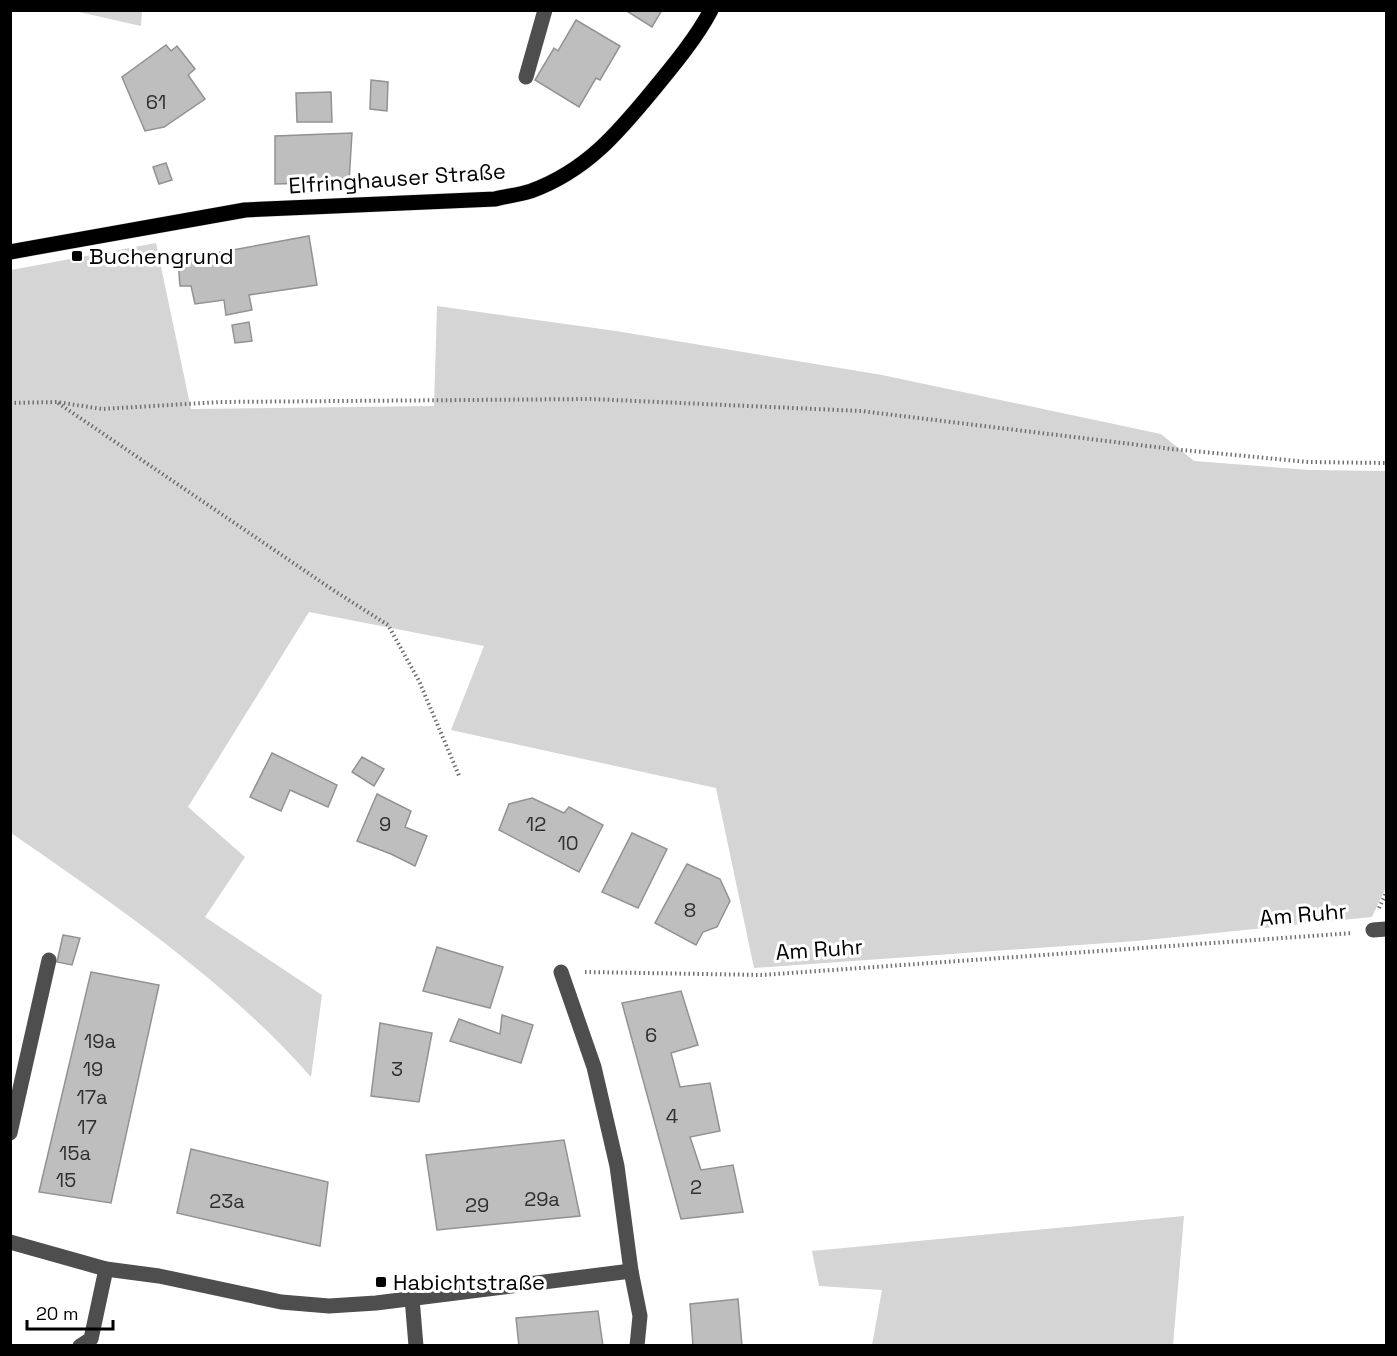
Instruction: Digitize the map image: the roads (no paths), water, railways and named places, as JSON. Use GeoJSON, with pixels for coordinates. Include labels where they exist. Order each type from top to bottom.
{"type":"FeatureCollection","features":[{"type":"Feature","properties":{"kind":"main road","name":"Elfringhauser Straße"},"geometry":{"type":"LineString","coordinates":[[10,252],[245,210],[495,199],[530,191],[570,172],[596,154],[620,130],[669,72],[711,10]]}},
{"type":"Feature","properties":{"kind":"street"},"geometry":{"type":"LineString","coordinates":[[526,77],[545,10]]}},
{"type":"Feature","properties":{"kind":"street"},"geometry":{"type":"LineString","coordinates":[[10,1133],[49,960]]}},
{"type":"Feature","properties":{"kind":"street"},"geometry":{"type":"LineString","coordinates":[[561,972],[594,1067],[617,1166],[631,1271],[640,1316],[637,1346]]}},
{"type":"Feature","properties":{"kind":"street"},"geometry":{"type":"LineString","coordinates":[[10,1242],[106,1269],[159,1276],[281,1302],[319,1305],[352,1305],[631,1271]]}},
{"type":"Feature","properties":{"kind":"street"},"geometry":{"type":"LineString","coordinates":[[80,1346],[91,1339],[106,1269]]}},
{"type":"Feature","properties":{"kind":"street"},"geometry":{"type":"LineString","coordinates":[[412,1298],[416,1346]]}},
{"type":"Feature","properties":{"kind":"place","name":"Buchengrund"},"geometry":{"type":"Point","coordinates":[77,256]}},
{"type":"Feature","properties":{"kind":"place","name":"Habichtstraße"},"geometry":{"type":"Point","coordinates":[381,1282]}}]}
